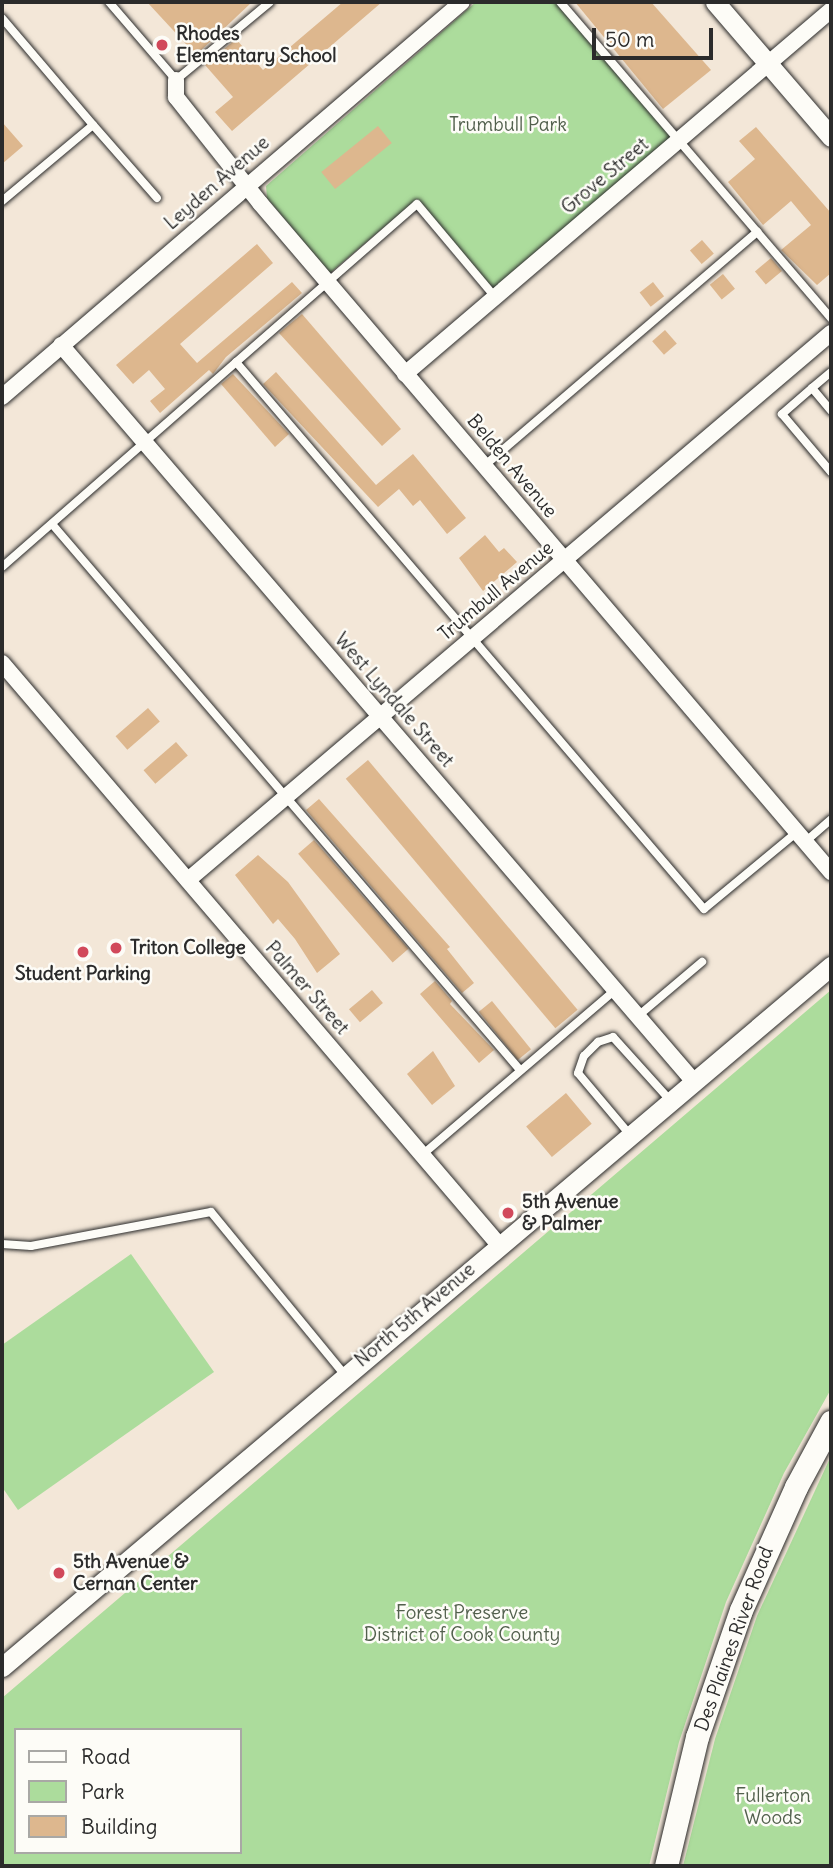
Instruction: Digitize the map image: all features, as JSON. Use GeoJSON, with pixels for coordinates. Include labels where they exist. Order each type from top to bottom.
{"type":"FeatureCollection","features":[{"type":"Feature","properties":{"kind":"main road","name":"Des Plaines River Road"},"geometry":{"type":"LineString","coordinates":[[666,1866],[697,1737],[741,1610],[796,1487],[831,1422]]}},
{"type":"Feature","properties":{"kind":"street","name":"Leyden Avenue"},"geometry":{"type":"LineString","coordinates":[[2,397],[462,2]]}},
{"type":"Feature","properties":{"kind":"street"},"geometry":{"type":"LineString","coordinates":[[715,2],[831,137]]}},
{"type":"Feature","properties":{"kind":"street","name":"Grove Street"},"geometry":{"type":"LineString","coordinates":[[405,374],[831,10]]}},
{"type":"Feature","properties":{"kind":"street","name":"Belden Avenue"},"geometry":{"type":"LineString","coordinates":[[176,80],[176,97],[327,283],[831,872]]}},
{"type":"Feature","properties":{"kind":"street","name":"Trumbull Avenue"},"geometry":{"type":"LineString","coordinates":[[188,880],[831,333]]}},
{"type":"Feature","properties":{"kind":"street","name":"West Lyndale Street"},"geometry":{"type":"LineString","coordinates":[[61,345],[695,1083]]}},
{"type":"Feature","properties":{"kind":"street","name":"Palmer Street"},"geometry":{"type":"LineString","coordinates":[[2,663],[499,1245]]}},
{"type":"Feature","properties":{"kind":"street","name":"North 5th Avenue"},"geometry":{"type":"LineString","coordinates":[[2,1667],[344,1374],[695,1083],[831,966]]}},
{"type":"Feature","properties":{"kind":"lane"},"geometry":{"type":"LineString","coordinates":[[109,2],[176,80],[270,2]]}},
{"type":"Feature","properties":{"kind":"lane"},"geometry":{"type":"LineString","coordinates":[[560,2],[831,318]]}},
{"type":"Feature","properties":{"kind":"lane"},"geometry":{"type":"LineString","coordinates":[[2,18],[157,198]]}},
{"type":"Feature","properties":{"kind":"lane"},"geometry":{"type":"LineString","coordinates":[[2,201],[93,124]]}},
{"type":"Feature","properties":{"kind":"lane"},"geometry":{"type":"LineString","coordinates":[[2,567],[416,204],[495,297]]}},
{"type":"Feature","properties":{"kind":"lane"},"geometry":{"type":"LineString","coordinates":[[485,466],[757,232]]}},
{"type":"Feature","properties":{"kind":"lane"},"geometry":{"type":"LineString","coordinates":[[236,362],[704,909],[801,837],[831,819]]}},
{"type":"Feature","properties":{"kind":"lane"},"geometry":{"type":"LineString","coordinates":[[831,372],[782,414],[831,472]]}},
{"type":"Feature","properties":{"kind":"lane"},"geometry":{"type":"LineString","coordinates":[[812,388],[831,411]]}},
{"type":"Feature","properties":{"kind":"lane"},"geometry":{"type":"LineString","coordinates":[[52,523],[520,1070]]}},
{"type":"Feature","properties":{"kind":"lane"},"geometry":{"type":"LineString","coordinates":[[638,1016],[702,962]]}},
{"type":"Feature","properties":{"kind":"lane"},"geometry":{"type":"LineString","coordinates":[[422,1155],[615,990]]}},
{"type":"Feature","properties":{"kind":"lane"},"geometry":{"type":"LineString","coordinates":[[631,1136],[578,1073],[584,1056],[598,1042],[613,1037],[672,1102]]}},
{"type":"Feature","properties":{"kind":"lane"},"geometry":{"type":"LineString","coordinates":[[2,1244],[31,1247],[211,1212],[344,1374]]}},
{"type":"Feature","properties":{"kind":"green space","name":"Trumbull Park"},"geometry":{"type":"Polygon","coordinates":[[[476,2],[555,2],[671,137],[493,289],[417,199],[330,273],[267,198],[266,186],[476,2]]]}},
{"type":"Feature","properties":{"kind":"green space","name":"Forest Preserve District of Cook County"},"geometry":{"type":"Polygon","coordinates":[[[831,990],[831,1389],[784,1473],[726,1602],[679,1742],[649,1866],[2,1866],[2,1698],[831,990]]]}},
{"type":"Feature","properties":{"kind":"green space"},"geometry":{"type":"Polygon","coordinates":[[[131,1254],[214,1372],[18,1510],[2,1487],[2,1345],[131,1254]]]}},
{"type":"Feature","properties":{"kind":"green space","name":"Fullerton Woods"},"geometry":{"type":"Polygon","coordinates":[[[831,1456],[831,1866],[683,1866],[715,1739],[757,1616],[831,1456]]]}},
{"type":"Feature","properties":{"kind":"building"},"geometry":{"type":"Polygon","coordinates":[[[147,2],[252,2],[196,55],[147,2]]]}},
{"type":"Feature","properties":{"kind":"building"},"geometry":{"type":"Polygon","coordinates":[[[343,2],[382,2],[232,131],[215,112],[233,97],[205,65],[236,39],[263,70],[343,2]]]}},
{"type":"Feature","properties":{"kind":"building"},"geometry":{"type":"Polygon","coordinates":[[[575,2],[651,2],[711,70],[663,109],[575,2]]]}},
{"type":"Feature","properties":{"kind":"building"},"geometry":{"type":"Polygon","coordinates":[[[2,122],[23,146],[2,164],[2,122]]]}},
{"type":"Feature","properties":{"kind":"building"},"geometry":{"type":"Polygon","coordinates":[[[378,126],[392,143],[335,189],[321,172],[378,126]]]}},
{"type":"Feature","properties":{"kind":"building"},"geometry":{"type":"Polygon","coordinates":[[[756,127],[831,213],[831,273],[817,285],[781,250],[811,225],[791,201],[763,225],[728,182],[755,159],[739,141],[756,127]]]}},
{"type":"Feature","properties":{"kind":"building"},"geometry":{"type":"Polygon","coordinates":[[[702,240],[714,254],[702,264],[690,250],[702,240]]]}},
{"type":"Feature","properties":{"kind":"building"},"geometry":{"type":"Polygon","coordinates":[[[257,244],[273,263],[180,344],[197,363],[292,282],[302,293],[226,357],[213,374],[209,370],[160,413],[150,401],[165,389],[149,370],[133,384],[116,365],[257,244]]]}},
{"type":"Feature","properties":{"kind":"building"},"geometry":{"type":"Polygon","coordinates":[[[771,258],[782,271],[766,285],[755,271],[771,258]]]}},
{"type":"Feature","properties":{"kind":"building"},"geometry":{"type":"Polygon","coordinates":[[[723,274],[735,289],[722,299],[710,285],[723,274]]]}},
{"type":"Feature","properties":{"kind":"building"},"geometry":{"type":"Polygon","coordinates":[[[653,282],[664,296],[651,307],[640,292],[653,282]]]}},
{"type":"Feature","properties":{"kind":"building"},"geometry":{"type":"Polygon","coordinates":[[[302,314],[401,429],[382,446],[279,333],[302,314]]]}},
{"type":"Feature","properties":{"kind":"building"},"geometry":{"type":"Polygon","coordinates":[[[665,330],[677,344],[664,355],[652,341],[665,330]]]}},
{"type":"Feature","properties":{"kind":"building"},"geometry":{"type":"Polygon","coordinates":[[[276,372],[376,485],[413,454],[466,518],[447,534],[420,500],[413,506],[399,489],[378,507],[263,384],[276,372]]]}},
{"type":"Feature","properties":{"kind":"building"},"geometry":{"type":"Polygon","coordinates":[[[233,374],[289,434],[275,447],[221,384],[233,374]]]}},
{"type":"Feature","properties":{"kind":"building"},"geometry":{"type":"Polygon","coordinates":[[[485,535],[499,552],[504,548],[517,562],[483,591],[459,558],[485,535]]]}},
{"type":"Feature","properties":{"kind":"building"},"geometry":{"type":"Polygon","coordinates":[[[148,708],[160,722],[127,750],[116,736],[148,708]]]}},
{"type":"Feature","properties":{"kind":"building"},"geometry":{"type":"Polygon","coordinates":[[[176,742],[188,756],[155,784],[144,770],[176,742]]]}},
{"type":"Feature","properties":{"kind":"building"},"geometry":{"type":"Polygon","coordinates":[[[368,760],[578,1010],[555,1028],[346,779],[368,760]]]}},
{"type":"Feature","properties":{"kind":"building"},"geometry":{"type":"Polygon","coordinates":[[[319,799],[450,947],[447,949],[474,983],[462,993],[306,810],[319,799]]]}},
{"type":"Feature","properties":{"kind":"building"},"geometry":{"type":"Polygon","coordinates":[[[314,840],[408,949],[393,962],[298,854],[314,840]]]}},
{"type":"Feature","properties":{"kind":"building"},"geometry":{"type":"Polygon","coordinates":[[[258,855],[288,882],[340,954],[317,973],[295,939],[278,919],[273,924],[235,875],[258,855]]]}},
{"type":"Feature","properties":{"kind":"building"},"geometry":{"type":"Polygon","coordinates":[[[435,981],[452,1001],[450,1004],[494,1050],[479,1063],[420,994],[435,981]]]}},
{"type":"Feature","properties":{"kind":"building"},"geometry":{"type":"Polygon","coordinates":[[[372,990],[383,1003],[360,1022],[349,1009],[372,990]]]}},
{"type":"Feature","properties":{"kind":"building"},"geometry":{"type":"Polygon","coordinates":[[[492,1001],[531,1049],[518,1060],[479,1012],[492,1001]]]}},
{"type":"Feature","properties":{"kind":"building"},"geometry":{"type":"Polygon","coordinates":[[[433,1051],[455,1086],[432,1105],[407,1074],[433,1051]]]}},
{"type":"Feature","properties":{"kind":"building"},"geometry":{"type":"Polygon","coordinates":[[[566,1093],[592,1124],[552,1157],[526,1126],[566,1093]]]}},
{"type":"Feature","properties":{"kind":"place","name":"Rhodes Elementary School"},"geometry":{"type":"Point","coordinates":[162,45]}},
{"type":"Feature","properties":{"kind":"place","name":"Triton College"},"geometry":{"type":"Point","coordinates":[116,948]}},
{"type":"Feature","properties":{"kind":"place","name":"Student Parking"},"geometry":{"type":"Point","coordinates":[83,952]}},
{"type":"Feature","properties":{"kind":"place","name":"5th Avenue & Palmer"},"geometry":{"type":"Point","coordinates":[508,1213]}},
{"type":"Feature","properties":{"kind":"place","name":"5th Avenue & Cernan Center"},"geometry":{"type":"Point","coordinates":[59,1573]}}]}
